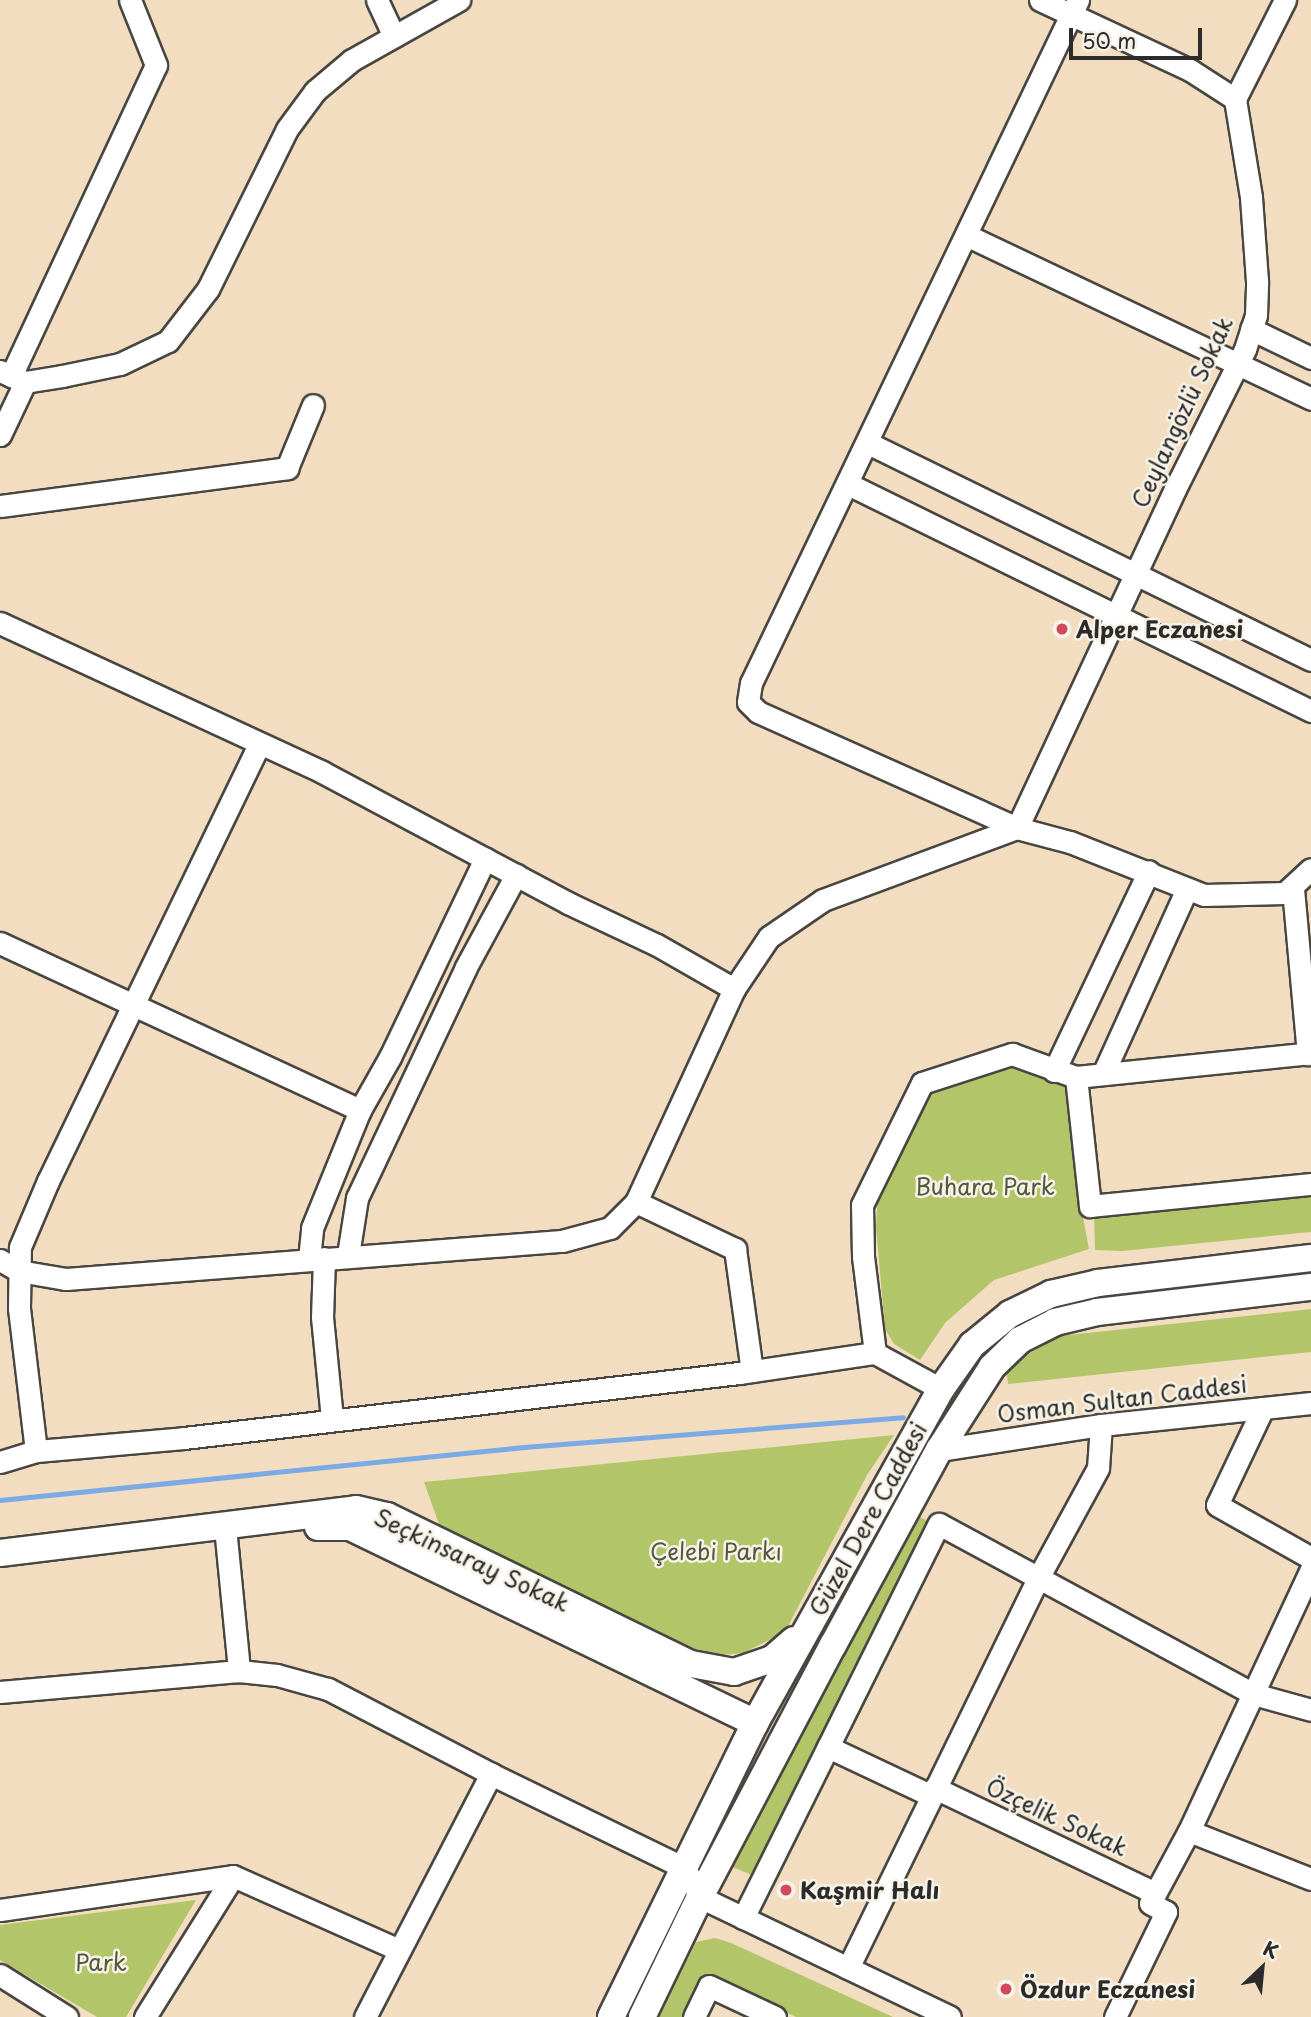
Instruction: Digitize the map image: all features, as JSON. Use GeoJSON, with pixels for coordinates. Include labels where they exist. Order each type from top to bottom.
{"type":"FeatureCollection","features":[{"type":"Feature","properties":{"kind":"main road","name":"Güzel Dere Caddesi"},"geometry":{"type":"LineString","coordinates":[[611,2017],[755,1723],[941,1389],[972,1345],[1010,1314],[1051,1294],[1098,1283],[1311,1258]]}},
{"type":"Feature","properties":{"kind":"main road","name":"Güzel Dere Caddesi"},"geometry":{"type":"LineString","coordinates":[[642,2017],[700,1897],[939,1450],[992,1367],[1020,1340],[1055,1322],[1097,1312],[1311,1287]]}},
{"type":"Feature","properties":{"kind":"main road","name":"Seçkinsaray Sokak"},"geometry":{"type":"LineString","coordinates":[[225,1527],[356,1509],[387,1516],[691,1664],[734,1672],[772,1659],[806,1629]]}},
{"type":"Feature","properties":{"kind":"main road","name":"Seçkinsaray Sokak"},"geometry":{"type":"LineString","coordinates":[[225,1527],[350,1527],[755,1723]]}},
{"type":"Feature","properties":{"kind":"main road"},"geometry":{"type":"LineString","coordinates":[[0,1553],[225,1527]]}},
{"type":"Feature","properties":{"kind":"street"},"geometry":{"type":"LineString","coordinates":[[0,435],[12,376],[156,65],[130,0]]}},
{"type":"Feature","properties":{"kind":"street"},"geometry":{"type":"LineString","coordinates":[[377,0],[394,36]]}},
{"type":"Feature","properties":{"kind":"street"},"geometry":{"type":"LineString","coordinates":[[12,376],[120,364],[168,341],[208,289],[287,129],[315,90],[352,60],[394,36],[420,9],[459,0]]}},
{"type":"Feature","properties":{"kind":"street"},"geometry":{"type":"LineString","coordinates":[[1040,0],[1074,8],[1190,70],[1235,99],[1285,0]]}},
{"type":"Feature","properties":{"kind":"street"},"geometry":{"type":"LineString","coordinates":[[1074,8],[751,684],[748,702],[758,712],[1017,828],[1070,842],[1204,895],[1230,897],[1285,893],[1311,869]]}},
{"type":"Feature","properties":{"kind":"street","name":"Ceylangözlü Sokak"},"geometry":{"type":"LineString","coordinates":[[1017,828],[1237,364],[1251,328],[1255,314],[1257,281],[1252,211],[1235,99]]}},
{"type":"Feature","properties":{"kind":"street"},"geometry":{"type":"LineString","coordinates":[[966,235],[1311,399]]}},
{"type":"Feature","properties":{"kind":"street"},"geometry":{"type":"LineString","coordinates":[[1251,328],[1311,358]]}},
{"type":"Feature","properties":{"kind":"street"},"geometry":{"type":"LineString","coordinates":[[0,506],[287,468],[313,405]]}},
{"type":"Feature","properties":{"kind":"street"},"geometry":{"type":"LineString","coordinates":[[868,443],[1311,660]]}},
{"type":"Feature","properties":{"kind":"street"},"geometry":{"type":"LineString","coordinates":[[848,484],[1311,711]]}},
{"type":"Feature","properties":{"kind":"street"},"geometry":{"type":"LineString","coordinates":[[0,623],[322,772],[657,946],[734,989]]}},
{"type":"Feature","properties":{"kind":"street"},"geometry":{"type":"LineString","coordinates":[[36,1451],[19,1308],[20,1247],[48,1181],[131,1006],[259,744]]}},
{"type":"Feature","properties":{"kind":"street"},"geometry":{"type":"LineString","coordinates":[[0,1260],[19,1271],[66,1279],[348,1255],[562,1241],[610,1228],[636,1202],[734,989],[769,937],[823,900],[1017,828]]}},
{"type":"Feature","properties":{"kind":"street"},"geometry":{"type":"LineString","coordinates":[[332,1419],[312,1228],[360,1110],[390,1057],[485,859]]}},
{"type":"Feature","properties":{"kind":"street"},"geometry":{"type":"LineString","coordinates":[[1054,1070],[1149,871]]}},
{"type":"Feature","properties":{"kind":"street"},"geometry":{"type":"LineString","coordinates":[[348,1255],[358,1198],[466,967],[516,875]]}},
{"type":"Feature","properties":{"kind":"street"},"geometry":{"type":"LineString","coordinates":[[875,1353],[863,1256],[862,1205],[922,1083],[1012,1054],[1076,1077],[1310,1054],[1293,888]]}},
{"type":"Feature","properties":{"kind":"street"},"geometry":{"type":"LineString","coordinates":[[1103,1074],[1187,889]]}},
{"type":"Feature","properties":{"kind":"street"},"geometry":{"type":"LineString","coordinates":[[0,943],[360,1110]]}},
{"type":"Feature","properties":{"kind":"street"},"geometry":{"type":"LineString","coordinates":[[1076,1077],[1090,1206],[1311,1184]]}},
{"type":"Feature","properties":{"kind":"street"},"geometry":{"type":"LineString","coordinates":[[636,1202],[735,1249],[752,1371]]}},
{"type":"Feature","properties":{"kind":"street"},"geometry":{"type":"LineString","coordinates":[[0,1462],[36,1451],[184,1438],[752,1371],[875,1353],[941,1389]]}},
{"type":"Feature","properties":{"kind":"street","name":"Osman Sultan Caddesi"},"geometry":{"type":"LineString","coordinates":[[939,1450],[1101,1425],[1311,1403]]}},
{"type":"Feature","properties":{"kind":"street"},"geometry":{"type":"LineString","coordinates":[[1263,1408],[1217,1505],[1311,1558]]}},
{"type":"Feature","properties":{"kind":"street"},"geometry":{"type":"LineString","coordinates":[[848,1968],[1037,1580],[1098,1468],[1101,1425]]}},
{"type":"Feature","properties":{"kind":"street"},"geometry":{"type":"LineString","coordinates":[[735,1915],[828,1747],[939,1524],[1037,1580],[1253,1694],[1311,1710]]}},
{"type":"Feature","properties":{"kind":"street"},"geometry":{"type":"LineString","coordinates":[[225,1527],[239,1671]]}},
{"type":"Feature","properties":{"kind":"street"},"geometry":{"type":"LineString","coordinates":[[1115,2017],[1166,1912],[1150,1903],[1189,1831],[1253,1694],[1304,1606],[1311,1569]]}},
{"type":"Feature","properties":{"kind":"street"},"geometry":{"type":"LineString","coordinates":[[0,1692],[239,1671],[277,1675],[328,1689],[491,1774],[684,1868],[700,1897],[950,2017]]}},
{"type":"Feature","properties":{"kind":"street","name":"Özçelik Sokak"},"geometry":{"type":"LineString","coordinates":[[828,1747],[1155,1893]]}},
{"type":"Feature","properties":{"kind":"street"},"geometry":{"type":"LineString","coordinates":[[365,2017],[491,1774]]}},
{"type":"Feature","properties":{"kind":"street"},"geometry":{"type":"LineString","coordinates":[[1189,1831],[1311,1878]]}},
{"type":"Feature","properties":{"kind":"street"},"geometry":{"type":"LineString","coordinates":[[0,1910],[233,1876],[399,1950]]}},
{"type":"Feature","properties":{"kind":"street"},"geometry":{"type":"LineString","coordinates":[[145,2017],[233,1876]]}},
{"type":"Feature","properties":{"kind":"street"},"geometry":{"type":"LineString","coordinates":[[0,1975],[62,2016]]}},
{"type":"Feature","properties":{"kind":"street"},"geometry":{"type":"LineString","coordinates":[[694,2017],[709,1986],[775,2017]]}},
{"type":"Feature","properties":{"kind":"green space","name":"Buhara Park"},"geometry":{"type":"Polygon","coordinates":[[[1011,1064],[1068,1088],[1076,1180],[1089,1249],[994,1280],[945,1323],[920,1360],[894,1344],[885,1329],[876,1227],[878,1195],[932,1089],[1011,1064]]]}},
{"type":"Feature","properties":{"kind":"green space"},"geometry":{"type":"Polygon","coordinates":[[[1311,1191],[1311,1232],[1122,1251],[1095,1250],[1094,1213],[1311,1191]]]}},
{"type":"Feature","properties":{"kind":"green space"},"geometry":{"type":"Polygon","coordinates":[[[1311,1309],[1311,1352],[1008,1384],[1006,1367],[1059,1336],[1311,1309]]]}},
{"type":"Feature","properties":{"kind":"green space","name":"Çelebi Parkı"},"geometry":{"type":"Polygon","coordinates":[[[894,1435],[867,1475],[785,1632],[743,1653],[710,1656],[440,1527],[424,1482],[894,1435]]]}},
{"type":"Feature","properties":{"kind":"green space"},"geometry":{"type":"Polygon","coordinates":[[[916,1515],[934,1524],[759,1878],[730,1866],[916,1515]]]}},
{"type":"Feature","properties":{"kind":"green space","name":"Park"},"geometry":{"type":"Polygon","coordinates":[[[196,1900],[126,2017],[97,2017],[0,1960],[0,1925],[196,1900]]]}},
{"type":"Feature","properties":{"kind":"green space"},"geometry":{"type":"Polygon","coordinates":[[[715,1938],[893,2017],[796,2017],[709,1976],[689,2017],[659,2017],[696,1942],[715,1938]]]}},
{"type":"Feature","properties":{"kind":"waterway"},"geometry":{"type":"LineString","coordinates":[[0,1500],[524,1447],[903,1417]]}},
{"type":"Feature","properties":{"kind":"place","name":"Alper Eczanesi"},"geometry":{"type":"Point","coordinates":[1062,629]}},
{"type":"Feature","properties":{"kind":"place","name":"Kaşmir Halı"},"geometry":{"type":"Point","coordinates":[786,1890]}},
{"type":"Feature","properties":{"kind":"place","name":"Özdur Eczanesi"},"geometry":{"type":"Point","coordinates":[1006,1989]}}]}
